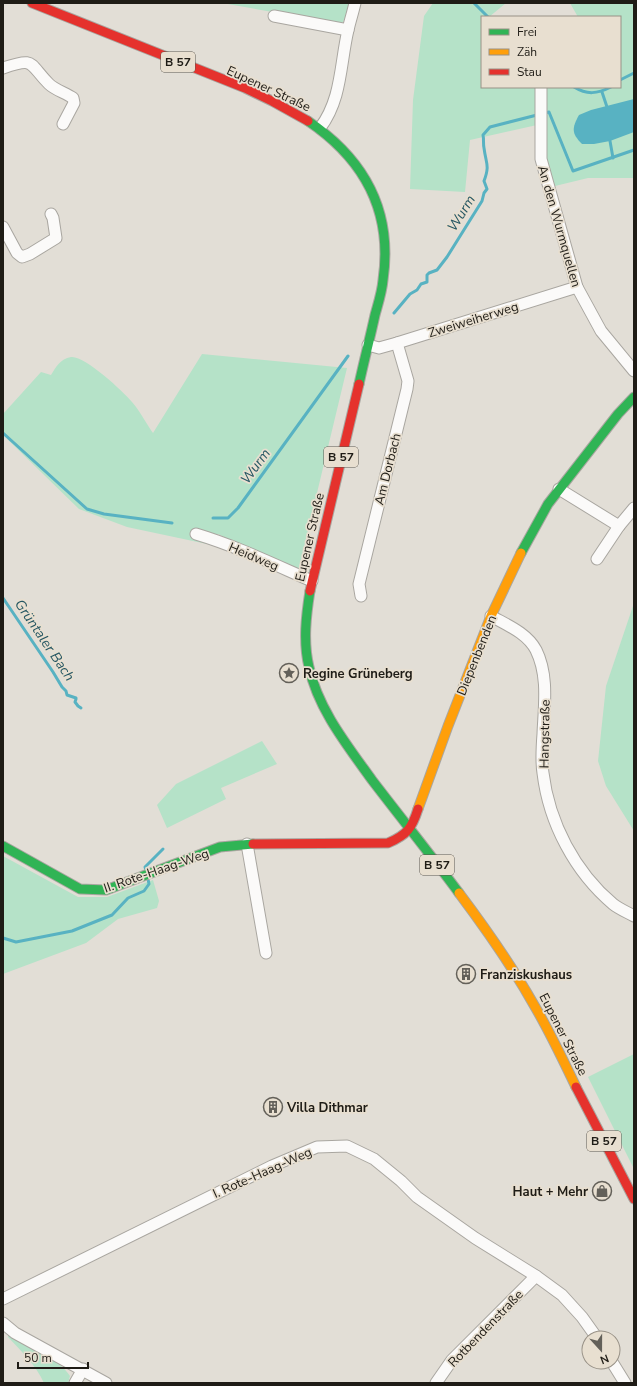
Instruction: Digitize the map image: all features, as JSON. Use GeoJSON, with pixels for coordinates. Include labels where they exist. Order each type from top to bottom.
{"type":"FeatureCollection","features":[{"type":"Feature","properties":{"kind":"main road","name":"Eupener Straße"},"geometry":{"type":"LineString","coordinates":[[32,3],[262,96],[289,109],[320,128],[339,144],[355,162],[372,191],[383,230],[385,257],[383,282],[312,581],[305,632],[306,651],[310,672],[316,691],[334,726],[379,789],[487,931],[521,981],[634,1199]]}},
{"type":"Feature","properties":{"kind":"main road","name":"Diepenbenden"},"geometry":{"type":"LineString","coordinates":[[410,829],[491,616],[529,538],[548,504],[559,489],[618,414],[634,397]]}},
{"type":"Feature","properties":{"kind":"main road","name":"II. Rote-Haag-Weg"},"geometry":{"type":"LineString","coordinates":[[3,846],[80,889],[106,890],[220,847],[247,844],[388,843],[402,837],[410,829]]}},
{"type":"Feature","properties":{"kind":"street"},"geometry":{"type":"LineString","coordinates":[[320,128],[335,100],[348,30],[355,3]]}},
{"type":"Feature","properties":{"kind":"street"},"geometry":{"type":"LineString","coordinates":[[274,16],[348,30]]}},
{"type":"Feature","properties":{"kind":"street"},"geometry":{"type":"LineString","coordinates":[[3,68],[25,62],[34,66],[50,85],[74,98],[74,102],[63,124]]}},
{"type":"Feature","properties":{"kind":"street","name":"An den Wurmquellen"},"geometry":{"type":"LineString","coordinates":[[541,88],[541,159],[577,287],[601,331],[634,371]]}},
{"type":"Feature","properties":{"kind":"street"},"geometry":{"type":"LineString","coordinates":[[3,227],[17,253],[22,257],[30,254],[56,238],[51,214]]}},
{"type":"Feature","properties":{"kind":"street","name":"Zweiweiherweg"},"geometry":{"type":"LineString","coordinates":[[368,345],[379,348],[577,287]]}},
{"type":"Feature","properties":{"kind":"street","name":"Am Dorbach"},"geometry":{"type":"LineString","coordinates":[[361,596],[359,584],[407,389],[408,381],[397,343]]}},
{"type":"Feature","properties":{"kind":"street"},"geometry":{"type":"LineString","coordinates":[[559,489],[619,526]]}},
{"type":"Feature","properties":{"kind":"street"},"geometry":{"type":"LineString","coordinates":[[597,559],[619,526],[634,508]]}},
{"type":"Feature","properties":{"kind":"street","name":"Heidweg"},"geometry":{"type":"LineString","coordinates":[[196,534],[239,549],[312,581]]}},
{"type":"Feature","properties":{"kind":"street","name":"Hangstraße"},"geometry":{"type":"LineString","coordinates":[[491,616],[512,627],[527,638],[536,650],[540,661],[544,674],[545,702],[542,735],[543,773],[550,804],[562,837],[576,863],[592,883],[614,905],[634,916]]}},
{"type":"Feature","properties":{"kind":"street"},"geometry":{"type":"LineString","coordinates":[[247,844],[266,953]]}},
{"type":"Feature","properties":{"kind":"street","name":"I. Rote-Haag-Weg"},"geometry":{"type":"LineString","coordinates":[[3,1299],[256,1173],[317,1147],[347,1146],[374,1159],[402,1181],[417,1198],[475,1238],[536,1276],[562,1295],[582,1317],[591,1330]]}},
{"type":"Feature","properties":{"kind":"street","name":"Rotbendenstraße"},"geometry":{"type":"LineString","coordinates":[[436,1383],[452,1360],[536,1276]]}},
{"type":"Feature","properties":{"kind":"street"},"geometry":{"type":"LineString","coordinates":[[3,1324],[15,1333],[106,1383]]}},
{"type":"Feature","properties":{"kind":"street"},"geometry":{"type":"LineString","coordinates":[[75,1383],[83,1370]]}},
{"type":"Feature","properties":{"kind":"street"},"geometry":{"type":"LineString","coordinates":[[617,1370],[625,1383]]}},
{"type":"Feature","properties":{"kind":"green space"},"geometry":{"type":"Polygon","coordinates":[[[222,3],[351,3],[343,22],[339,24],[222,3]]]}},
{"type":"Feature","properties":{"kind":"green space"},"geometry":{"type":"Polygon","coordinates":[[[433,3],[506,3],[490,16],[481,16],[481,88],[537,88],[537,125],[470,140],[465,192],[410,189],[413,100],[424,16],[433,3]]]}},
{"type":"Feature","properties":{"kind":"green space"},"geometry":{"type":"Polygon","coordinates":[[[570,3],[634,3],[634,178],[588,178],[555,186],[546,158],[547,88],[621,88],[621,16],[577,16],[570,3]]]}},
{"type":"Feature","properties":{"kind":"green space"},"geometry":{"type":"Polygon","coordinates":[[[202,354],[347,368],[298,572],[218,534],[207,544],[127,527],[79,509],[3,435],[3,414],[41,372],[51,375],[61,361],[71,357],[77,358],[94,367],[120,390],[135,406],[153,433],[202,354]]]}},
{"type":"Feature","properties":{"kind":"green space"},"geometry":{"type":"Polygon","coordinates":[[[634,603],[634,831],[606,786],[598,761],[606,686],[634,603]]]}},
{"type":"Feature","properties":{"kind":"green space"},"geometry":{"type":"Polygon","coordinates":[[[262,741],[277,764],[221,788],[226,799],[167,828],[157,805],[176,784],[262,741]]]}},
{"type":"Feature","properties":{"kind":"green space"},"geometry":{"type":"Polygon","coordinates":[[[3,856],[78,897],[107,897],[153,880],[159,901],[157,908],[118,919],[86,943],[3,974],[3,856]]]}},
{"type":"Feature","properties":{"kind":"green space"},"geometry":{"type":"Polygon","coordinates":[[[634,1054],[634,1169],[588,1077],[634,1054]]]}},
{"type":"Feature","properties":{"kind":"green space"},"geometry":{"type":"Polygon","coordinates":[[[8,1335],[42,1352],[58,1363],[70,1376],[68,1383],[44,1383],[33,1364],[8,1337],[8,1335]]]}},
{"type":"Feature","properties":{"kind":"water"},"geometry":{"type":"Polygon","coordinates":[[[634,99],[634,132],[610,141],[594,144],[582,144],[576,137],[574,127],[579,115],[591,110],[634,99]]]}},
{"type":"Feature","properties":{"kind":"waterway","name":"Wurm"},"geometry":{"type":"LineString","coordinates":[[474,3],[487,16]]}},
{"type":"Feature","properties":{"kind":"waterway","name":"Wurm"},"geometry":{"type":"LineString","coordinates":[[621,80],[634,73]]}},
{"type":"Feature","properties":{"kind":"waterway","name":"Wurm"},"geometry":{"type":"LineString","coordinates":[[576,88],[592,93],[608,88]]}},
{"type":"Feature","properties":{"kind":"waterway"},"geometry":{"type":"LineString","coordinates":[[602,92],[607,107]]}},
{"type":"Feature","properties":{"kind":"waterway","name":"Wurm"},"geometry":{"type":"LineString","coordinates":[[544,113],[549,112],[573,171],[634,150]]}},
{"type":"Feature","properties":{"kind":"waterway","name":"Wurm"},"geometry":{"type":"LineString","coordinates":[[394,313],[410,294],[417,290],[421,284],[427,282],[427,275],[437,270],[447,257],[482,201],[484,193],[487,189],[484,181],[487,164],[483,135],[490,127],[537,115]]}},
{"type":"Feature","properties":{"kind":"waterway"},"geometry":{"type":"LineString","coordinates":[[610,141],[613,158]]}},
{"type":"Feature","properties":{"kind":"waterway","name":"Wurm"},"geometry":{"type":"LineString","coordinates":[[213,518],[228,518],[238,508],[348,356]]}},
{"type":"Feature","properties":{"kind":"waterway","name":"Wurm"},"geometry":{"type":"LineString","coordinates":[[3,433],[87,509],[104,514],[172,523]]}},
{"type":"Feature","properties":{"kind":"waterway","name":"Grüntaler Bach"},"geometry":{"type":"LineString","coordinates":[[3,598],[66,691],[67,695],[76,698],[75,702],[81,708]]}},
{"type":"Feature","properties":{"kind":"waterway"},"geometry":{"type":"LineString","coordinates":[[146,870],[145,867],[163,849]]}},
{"type":"Feature","properties":{"kind":"waterway"},"geometry":{"type":"LineString","coordinates":[[3,938],[16,942],[72,931],[112,915],[128,898],[144,891],[149,884],[148,879]]}},
{"type":"Feature","properties":{"kind":"traffic: fast"},"geometry":{"type":"LineString","coordinates":[[308,121],[328,136],[345,152],[359,170],[370,189],[378,209],[383,231],[385,255],[381,293],[359,384]]}},
{"type":"Feature","properties":{"kind":"traffic: fast"},"geometry":{"type":"LineString","coordinates":[[521,553],[548,504],[618,414],[634,397]]}},
{"type":"Feature","properties":{"kind":"traffic: fast"},"geometry":{"type":"LineString","coordinates":[[310,591],[306,619],[307,658],[313,682],[326,712],[334,726],[372,780],[459,893]]}},
{"type":"Feature","properties":{"kind":"traffic: fast"},"geometry":{"type":"LineString","coordinates":[[3,846],[80,889],[106,890],[220,847],[253,844]]}},
{"type":"Feature","properties":{"kind":"traffic: slow"},"geometry":{"type":"LineString","coordinates":[[418,809],[448,726],[491,616],[521,553]]}},
{"type":"Feature","properties":{"kind":"traffic: slow"},"geometry":{"type":"LineString","coordinates":[[459,893],[526,990],[576,1087]]}},
{"type":"Feature","properties":{"kind":"traffic: jam"},"geometry":{"type":"LineString","coordinates":[[32,3],[245,88],[308,121]]}},
{"type":"Feature","properties":{"kind":"traffic: jam"},"geometry":{"type":"LineString","coordinates":[[310,591],[359,384]]}},
{"type":"Feature","properties":{"kind":"traffic: jam"},"geometry":{"type":"LineString","coordinates":[[253,844],[388,843],[400,837],[408,830],[418,809]]}},
{"type":"Feature","properties":{"kind":"traffic: jam"},"geometry":{"type":"LineString","coordinates":[[576,1087],[634,1199]]}},
{"type":"Feature","properties":{"kind":"place","name":"Regine Grüneberg"},"geometry":{"type":"Point","coordinates":[289,673]}},
{"type":"Feature","properties":{"kind":"place","name":"Franziskushaus"},"geometry":{"type":"Point","coordinates":[466,974]}},
{"type":"Feature","properties":{"kind":"place","name":"Villa Dithmar"},"geometry":{"type":"Point","coordinates":[273,1107]}},
{"type":"Feature","properties":{"kind":"place","name":"Haut + Mehr"},"geometry":{"type":"Point","coordinates":[602,1191]}}]}
